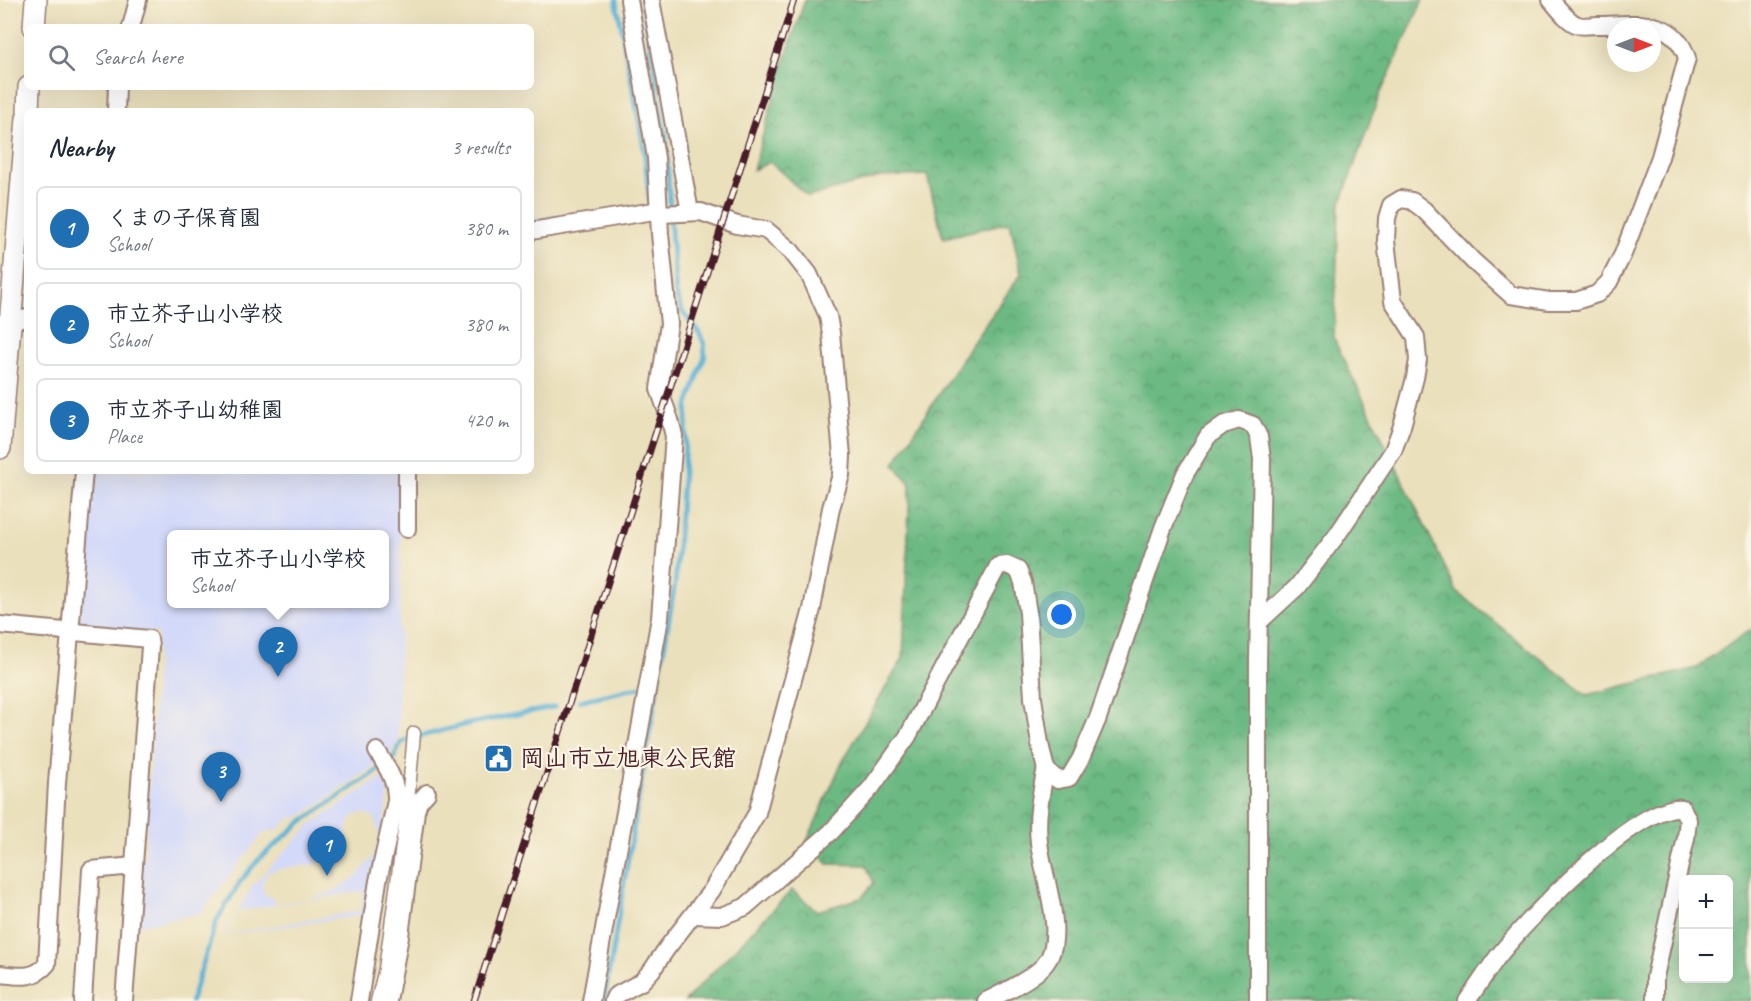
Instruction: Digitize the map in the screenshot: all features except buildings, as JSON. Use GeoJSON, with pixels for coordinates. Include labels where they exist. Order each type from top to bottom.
{"type":"FeatureCollection","features":[{"type":"Feature","properties":{"kind":"street"},"geometry":{"type":"LineString","coordinates":[[34,24],[36,0]]}},
{"type":"Feature","properties":{"kind":"street"},"geometry":{"type":"LineString","coordinates":[[132,24],[138,0]]}},
{"type":"Feature","properties":{"kind":"street"},"geometry":{"type":"LineString","coordinates":[[628,0],[656,158],[670,212]]}},
{"type":"Feature","properties":{"kind":"street"},"geometry":{"type":"LineString","coordinates":[[591,1001],[645,703],[663,588],[674,436],[659,389],[669,324],[660,234],[670,212],[651,0]]}},
{"type":"Feature","properties":{"kind":"street"},"geometry":{"type":"LineString","coordinates":[[1259,622],[1297,587],[1337,535],[1393,451],[1402,426],[1418,360],[1416,337],[1393,301],[1386,241],[1387,218],[1391,205],[1401,199],[1418,205],[1473,261],[1511,295],[1549,301],[1576,301],[1597,294],[1609,282],[1623,254],[1659,157],[1687,58],[1682,44],[1670,32],[1656,25],[1578,25],[1564,15],[1551,0]]}},
{"type":"Feature","properties":{"kind":"street"},"geometry":{"type":"LineString","coordinates":[[28,108],[29,90]]}},
{"type":"Feature","properties":{"kind":"street"},"geometry":{"type":"LineString","coordinates":[[116,108],[117,90]]}},
{"type":"Feature","properties":{"kind":"street"},"geometry":{"type":"LineString","coordinates":[[0,448],[13,321],[24,162]]}},
{"type":"Feature","properties":{"kind":"street"},"geometry":{"type":"LineString","coordinates":[[534,231],[670,212],[700,212],[737,225],[766,230],[791,251],[809,274],[828,316],[831,333],[842,456],[841,475],[831,508],[812,609],[757,813],[712,890],[694,915],[647,976],[641,982],[615,996],[614,1001]]}},
{"type":"Feature","properties":{"kind":"street"},"geometry":{"type":"LineString","coordinates":[[1046,768],[1058,780],[1069,778],[1081,758],[1098,718],[1163,528],[1185,474],[1208,436],[1223,425],[1239,420],[1253,425],[1259,437],[1262,459],[1258,1001]]}},
{"type":"Feature","properties":{"kind":"street"},"geometry":{"type":"LineString","coordinates":[[0,975],[32,976],[47,964],[57,783],[84,474]]}},
{"type":"Feature","properties":{"kind":"street"},"geometry":{"type":"LineString","coordinates":[[407,474],[407,530]]}},
{"type":"Feature","properties":{"kind":"street"},"geometry":{"type":"LineString","coordinates":[[694,915],[722,916],[745,907],[831,832],[872,788],[908,736],[998,566],[1007,565],[1018,570],[1023,582],[1028,613],[1034,698],[1040,744],[1046,768],[1038,822],[1039,843],[1053,916],[1054,943],[1050,957],[1044,966],[1004,993],[986,1001]]}},
{"type":"Feature","properties":{"kind":"street"},"geometry":{"type":"LineString","coordinates":[[0,625],[149,639],[124,1001]]}},
{"type":"Feature","properties":{"kind":"street"},"geometry":{"type":"LineString","coordinates":[[377,1001],[385,969],[408,802],[413,738]]}},
{"type":"Feature","properties":{"kind":"street"},"geometry":{"type":"LineString","coordinates":[[359,1001],[378,880],[396,801],[397,790],[383,761]]}},
{"type":"Feature","properties":{"kind":"street"},"geometry":{"type":"LineString","coordinates":[[388,1001],[400,936],[416,811],[419,802],[427,794]]}},
{"type":"Feature","properties":{"kind":"street"},"geometry":{"type":"LineString","coordinates":[[1467,1001],[1497,959],[1544,906],[1587,863],[1649,819],[1674,807],[1682,808],[1688,820],[1655,977],[1655,1001]]}},
{"type":"Feature","properties":{"kind":"street"},"geometry":{"type":"LineString","coordinates":[[83,1001],[91,870],[134,866]]}},
{"type":"Feature","properties":{"kind":"shaded area"},"geometry":{"type":"Polygon","coordinates":[[[91,474],[402,474],[398,741],[389,756],[298,818],[294,815],[277,830],[264,832],[201,913],[138,926],[142,859],[145,858],[158,633],[84,626],[79,620],[91,474]]]}},
{"type":"Feature","properties":{"kind":"shaded area"},"geometry":{"type":"Polygon","coordinates":[[[382,777],[388,791],[388,800],[363,915],[224,935],[253,885],[310,825],[382,777]],[[364,813],[356,814],[350,820],[344,842],[329,857],[312,865],[277,869],[267,874],[262,884],[264,894],[275,900],[275,904],[310,899],[336,890],[357,876],[373,857],[379,835],[375,818],[364,813]],[[364,891],[238,911],[226,934],[361,911],[364,891]]]}},
{"type":"Feature","properties":{"kind":"green space"},"geometry":{"type":"Polygon","coordinates":[[[805,0],[1423,0],[1378,99],[1339,208],[1334,339],[1457,592],[1586,695],[1697,668],[1751,629],[1751,1001],[685,1001],[792,890],[817,911],[861,898],[874,883],[866,865],[828,864],[807,841],[841,764],[903,658],[910,484],[894,464],[964,355],[1021,274],[1010,222],[943,238],[927,175],[880,177],[808,197],[770,162],[753,170],[781,71],[805,0]]]}},
{"type":"Feature","properties":{"kind":"waterway"},"geometry":{"type":"LineString","coordinates":[[616,0],[644,149],[650,205]]}},
{"type":"Feature","properties":{"kind":"waterway"},"geometry":{"type":"LineString","coordinates":[[642,0],[666,136],[670,209]]}},
{"type":"Feature","properties":{"kind":"waterway"},"geometry":{"type":"LineString","coordinates":[[534,222],[563,217]]}},
{"type":"Feature","properties":{"kind":"waterway"},"geometry":{"type":"LineString","coordinates":[[604,1001],[675,584],[688,405],[705,356],[700,334],[682,311],[676,294],[670,217]]}},
{"type":"Feature","properties":{"kind":"waterway"},"geometry":{"type":"LineString","coordinates":[[579,701],[640,687]]}},
{"type":"Feature","properties":{"kind":"waterway"},"geometry":{"type":"LineString","coordinates":[[191,1001],[217,920],[240,882],[258,860],[300,823],[392,761],[401,743],[406,740],[472,723],[555,707]]}},
{"type":"Feature","properties":{"kind":"railway"},"geometry":{"type":"LineString","coordinates":[[474,1001],[794,0]]}},
{"type":"Feature","properties":{"kind":"place","name":"市立芥子山小学校"},"geometry":{"type":"Point","coordinates":[278,677]}},
{"type":"Feature","properties":{"kind":"place","name":"岡山市立旭東公民館"},"geometry":{"type":"Point","coordinates":[499,758]}},
{"type":"Feature","properties":{"kind":"place","name":"市立芥子山幼稚園"},"geometry":{"type":"Point","coordinates":[221,802]}},
{"type":"Feature","properties":{"kind":"place","name":"くまの子保育園"},"geometry":{"type":"Point","coordinates":[327,876]}}]}
